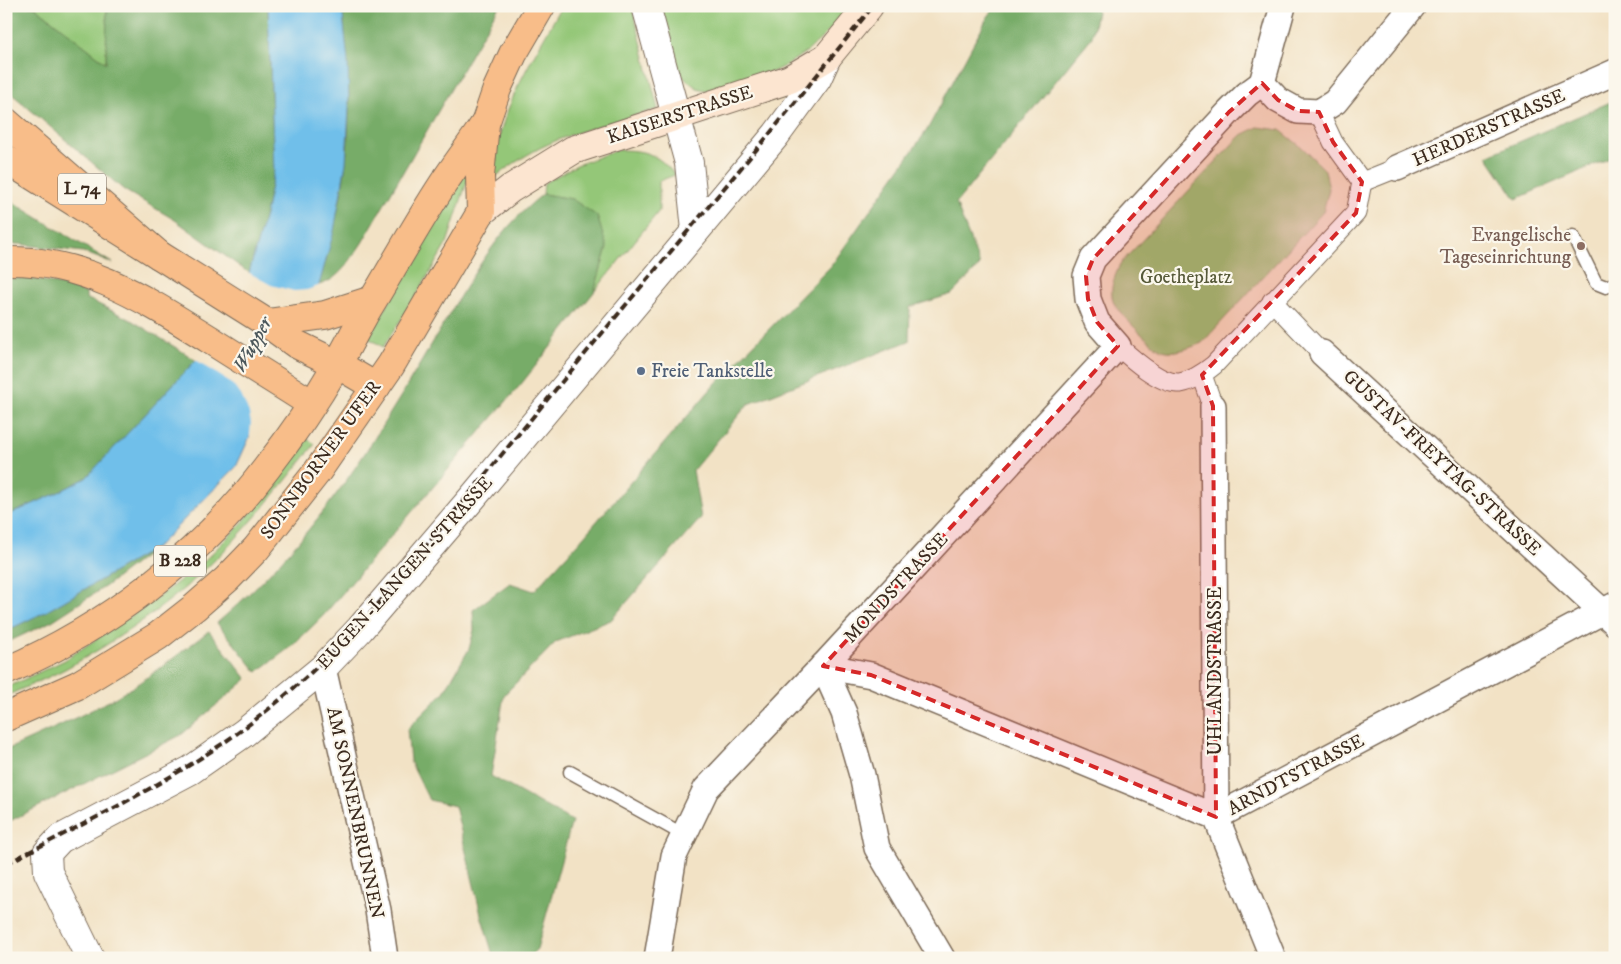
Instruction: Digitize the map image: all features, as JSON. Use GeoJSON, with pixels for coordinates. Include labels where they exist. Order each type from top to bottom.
{"type":"FeatureCollection","features":[{"type":"Feature","properties":{"kind":"main road","name":"SONNBORNER UFER"},"geometry":{"type":"LineString","coordinates":[[6,717],[86,680],[158,636],[196,607],[256,549],[317,472],[376,387],[480,212],[480,176],[485,124],[497,89],[513,54],[541,6]]}},
{"type":"Feature","properties":{"kind":"main road","name":"KAISERSTRASSE"},"geometry":{"type":"LineString","coordinates":[[480,212],[510,189],[573,150],[790,78],[827,57],[869,6]]}},
{"type":"Feature","properties":{"kind":"main road","name":"L 74"},"geometry":{"type":"LineString","coordinates":[[6,122],[159,255]]}},
{"type":"Feature","properties":{"kind":"main road","name":"SONNBORNER UFER"},"geometry":{"type":"LineString","coordinates":[[6,671],[56,648],[98,623],[137,596],[177,564],[221,521],[266,470],[312,404],[337,364],[372,300],[391,273],[443,184],[485,124]]}},
{"type":"Feature","properties":{"kind":"main road"},"geometry":{"type":"LineString","coordinates":[[6,159],[267,323],[296,344],[337,364],[376,387]]}},
{"type":"Feature","properties":{"kind":"main road"},"geometry":{"type":"LineString","coordinates":[[6,261],[24,260],[61,266],[99,279],[140,297],[349,427]]}},
{"type":"Feature","properties":{"kind":"main road"},"geometry":{"type":"LineString","coordinates":[[267,323],[326,315],[372,300]]}},
{"type":"Feature","properties":{"kind":"street"},"geometry":{"type":"LineString","coordinates":[[646,6],[688,163],[696,230]]}},
{"type":"Feature","properties":{"kind":"street"},"geometry":{"type":"LineString","coordinates":[[1283,6],[1262,83],[1247,94],[1229,112],[1093,259],[1086,276],[1088,298],[1097,322],[1137,364],[1163,379],[1179,383],[1202,375],[1214,365],[1356,212],[1362,182],[1334,142],[1319,112]]}},
{"type":"Feature","properties":{"kind":"street"},"geometry":{"type":"LineString","coordinates":[[1262,83],[1278,100],[1298,111],[1319,112],[1335,102],[1413,6]]}},
{"type":"Feature","properties":{"kind":"street","name":"EUGEN-LANGEN-STRASSE"},"geometry":{"type":"LineString","coordinates":[[90,958],[48,872],[47,853],[60,839],[191,770],[250,728],[322,668],[360,629],[473,497],[776,136],[817,79],[827,57]]}},
{"type":"Feature","properties":{"kind":"street","name":"HERDERSTRASSE"},"geometry":{"type":"LineString","coordinates":[[1362,182],[1615,72]]}},
{"type":"Feature","properties":{"kind":"street","name":"GUSTAV-FREYTAG-STRASSE"},"geometry":{"type":"LineString","coordinates":[[1272,301],[1322,352],[1611,613]]}},
{"type":"Feature","properties":{"kind":"street","name":"MONDSTRASSE"},"geometry":{"type":"LineString","coordinates":[[657,958],[674,856],[706,789],[823,666],[1074,396],[1118,346]]}},
{"type":"Feature","properties":{"kind":"street","name":"UHLANDSTRASSE"},"geometry":{"type":"LineString","coordinates":[[1202,375],[1213,406],[1216,817],[1273,958]]}},
{"type":"Feature","properties":{"kind":"street","name":"ARNDTSTRASSE"},"geometry":{"type":"LineString","coordinates":[[823,666],[871,676],[1216,817],[1611,613]]}},
{"type":"Feature","properties":{"kind":"street"},"geometry":{"type":"LineString","coordinates":[[823,666],[844,713],[862,775],[877,848],[942,958]]}},
{"type":"Feature","properties":{"kind":"street","name":"AM SONNENBRUNNEN"},"geometry":{"type":"LineString","coordinates":[[322,668],[378,910],[385,958]]}},
{"type":"Feature","properties":{"kind":"lane"},"geometry":{"type":"LineString","coordinates":[[1572,236],[1596,283],[1606,287],[1615,283]]}},
{"type":"Feature","properties":{"kind":"lane"},"geometry":{"type":"LineString","coordinates":[[570,772],[684,835]]}},
{"type":"Feature","properties":{"kind":"highlighted area"},"geometry":{"type":"Polygon","coordinates":[[[1262,83],[1278,100],[1298,111],[1319,112],[1333,142],[1362,182],[1356,213],[1202,375],[1213,406],[1216,817],[871,675],[823,666],[1118,346],[1097,322],[1088,299],[1086,276],[1093,259],[1229,112],[1262,83]]]}},
{"type":"Feature","properties":{"kind":"green space"},"geometry":{"type":"Polygon","coordinates":[[[6,6],[34,6],[106,63],[107,6],[268,6],[274,171],[265,215],[249,273],[175,220],[124,190],[6,89],[6,6]]]}},
{"type":"Feature","properties":{"kind":"green space"},"geometry":{"type":"Polygon","coordinates":[[[34,6],[107,6],[106,63],[34,6]]]}},
{"type":"Feature","properties":{"kind":"green space"},"geometry":{"type":"Polygon","coordinates":[[[342,6],[499,6],[362,243],[349,262],[333,279],[319,285],[338,209],[348,142],[348,84],[342,6]]]}},
{"type":"Feature","properties":{"kind":"green space"},"geometry":{"type":"Polygon","coordinates":[[[562,6],[632,6],[658,109],[598,126],[554,142],[520,159],[489,182],[507,112],[533,58],[562,6]]]}},
{"type":"Feature","properties":{"kind":"green space"},"geometry":{"type":"Polygon","coordinates":[[[661,6],[850,6],[830,30],[809,50],[788,64],[767,75],[712,92],[697,88],[685,79],[678,70],[661,6]]]}},
{"type":"Feature","properties":{"kind":"green space"},"geometry":{"type":"Polygon","coordinates":[[[996,6],[1098,6],[1092,37],[956,203],[980,265],[952,294],[910,307],[909,341],[748,404],[693,470],[701,518],[611,620],[556,642],[504,695],[491,776],[572,821],[537,949],[528,958],[494,958],[481,915],[455,806],[429,800],[410,761],[407,729],[444,692],[469,649],[474,630],[473,610],[510,583],[534,591],[579,542],[716,383],[831,266],[927,130],[987,18],[996,6]]]}},
{"type":"Feature","properties":{"kind":"green space"},"geometry":{"type":"Polygon","coordinates":[[[1615,100],[1615,156],[1516,199],[1487,156],[1615,100]]]}},
{"type":"Feature","properties":{"kind":"green space","name":"Goetheplatz"},"geometry":{"type":"Polygon","coordinates":[[[1258,127],[1280,130],[1304,149],[1325,170],[1329,189],[1323,212],[1202,343],[1177,351],[1162,350],[1135,328],[1115,306],[1112,287],[1120,264],[1240,136],[1258,127]]]}},
{"type":"Feature","properties":{"kind":"green space"},"geometry":{"type":"Polygon","coordinates":[[[617,150],[650,154],[662,162],[675,175],[659,181],[659,211],[594,292],[607,247],[572,199],[543,194],[544,183],[577,165],[617,150]]]}},
{"type":"Feature","properties":{"kind":"green space"},"geometry":{"type":"Polygon","coordinates":[[[476,154],[447,243],[412,303],[383,347],[368,338],[476,154]]]}},
{"type":"Feature","properties":{"kind":"green space"},"geometry":{"type":"Polygon","coordinates":[[[543,194],[572,199],[597,216],[607,247],[594,292],[522,383],[323,616],[292,646],[257,672],[217,623],[265,578],[328,505],[384,423],[480,264],[502,234],[528,206],[543,194]]]}},
{"type":"Feature","properties":{"kind":"green space"},"geometry":{"type":"Polygon","coordinates":[[[6,198],[112,263],[83,252],[18,244],[6,245],[6,198]]]}},
{"type":"Feature","properties":{"kind":"green space"},"geometry":{"type":"Polygon","coordinates":[[[6,279],[37,280],[86,293],[86,298],[131,320],[196,360],[86,478],[6,516],[6,279]]]}},
{"type":"Feature","properties":{"kind":"green space"},"geometry":{"type":"Polygon","coordinates":[[[307,439],[315,444],[273,496],[244,530],[181,591],[150,616],[99,649],[58,673],[6,696],[6,688],[65,660],[153,601],[199,566],[243,522],[307,439]]]}},
{"type":"Feature","properties":{"kind":"green space"},"geometry":{"type":"Polygon","coordinates":[[[157,547],[106,586],[52,621],[6,643],[6,631],[47,611],[157,547]]]}},
{"type":"Feature","properties":{"kind":"green space"},"geometry":{"type":"Polygon","coordinates":[[[209,631],[247,679],[181,735],[6,823],[6,750],[72,720],[124,693],[209,631]]]}},
{"type":"Feature","properties":{"kind":"water","name":"Wupper"},"geometry":{"type":"Polygon","coordinates":[[[268,6],[342,6],[348,61],[349,107],[346,163],[334,231],[319,285],[236,467],[157,547],[47,611],[6,631],[6,516],[86,478],[196,360],[249,273],[265,215],[274,171],[268,6]]]}},
{"type":"Feature","properties":{"kind":"pier"},"geometry":{"type":"Polygon","coordinates":[[[246,271],[271,285],[294,291],[307,290],[321,285],[249,445],[251,423],[241,395],[234,386],[193,358],[246,271]]]}},
{"type":"Feature","properties":{"kind":"railway"},"geometry":{"type":"LineString","coordinates":[[6,864],[127,801],[215,749],[277,703],[309,675],[369,615],[767,137],[873,6]]}},
{"type":"Feature","properties":{"kind":"place","name":"Evangelische Tageseinrichtung"},"geometry":{"type":"Point","coordinates":[1581,246]}},
{"type":"Feature","properties":{"kind":"place","name":"Freie Tankstelle"},"geometry":{"type":"Point","coordinates":[641,371]}}]}
